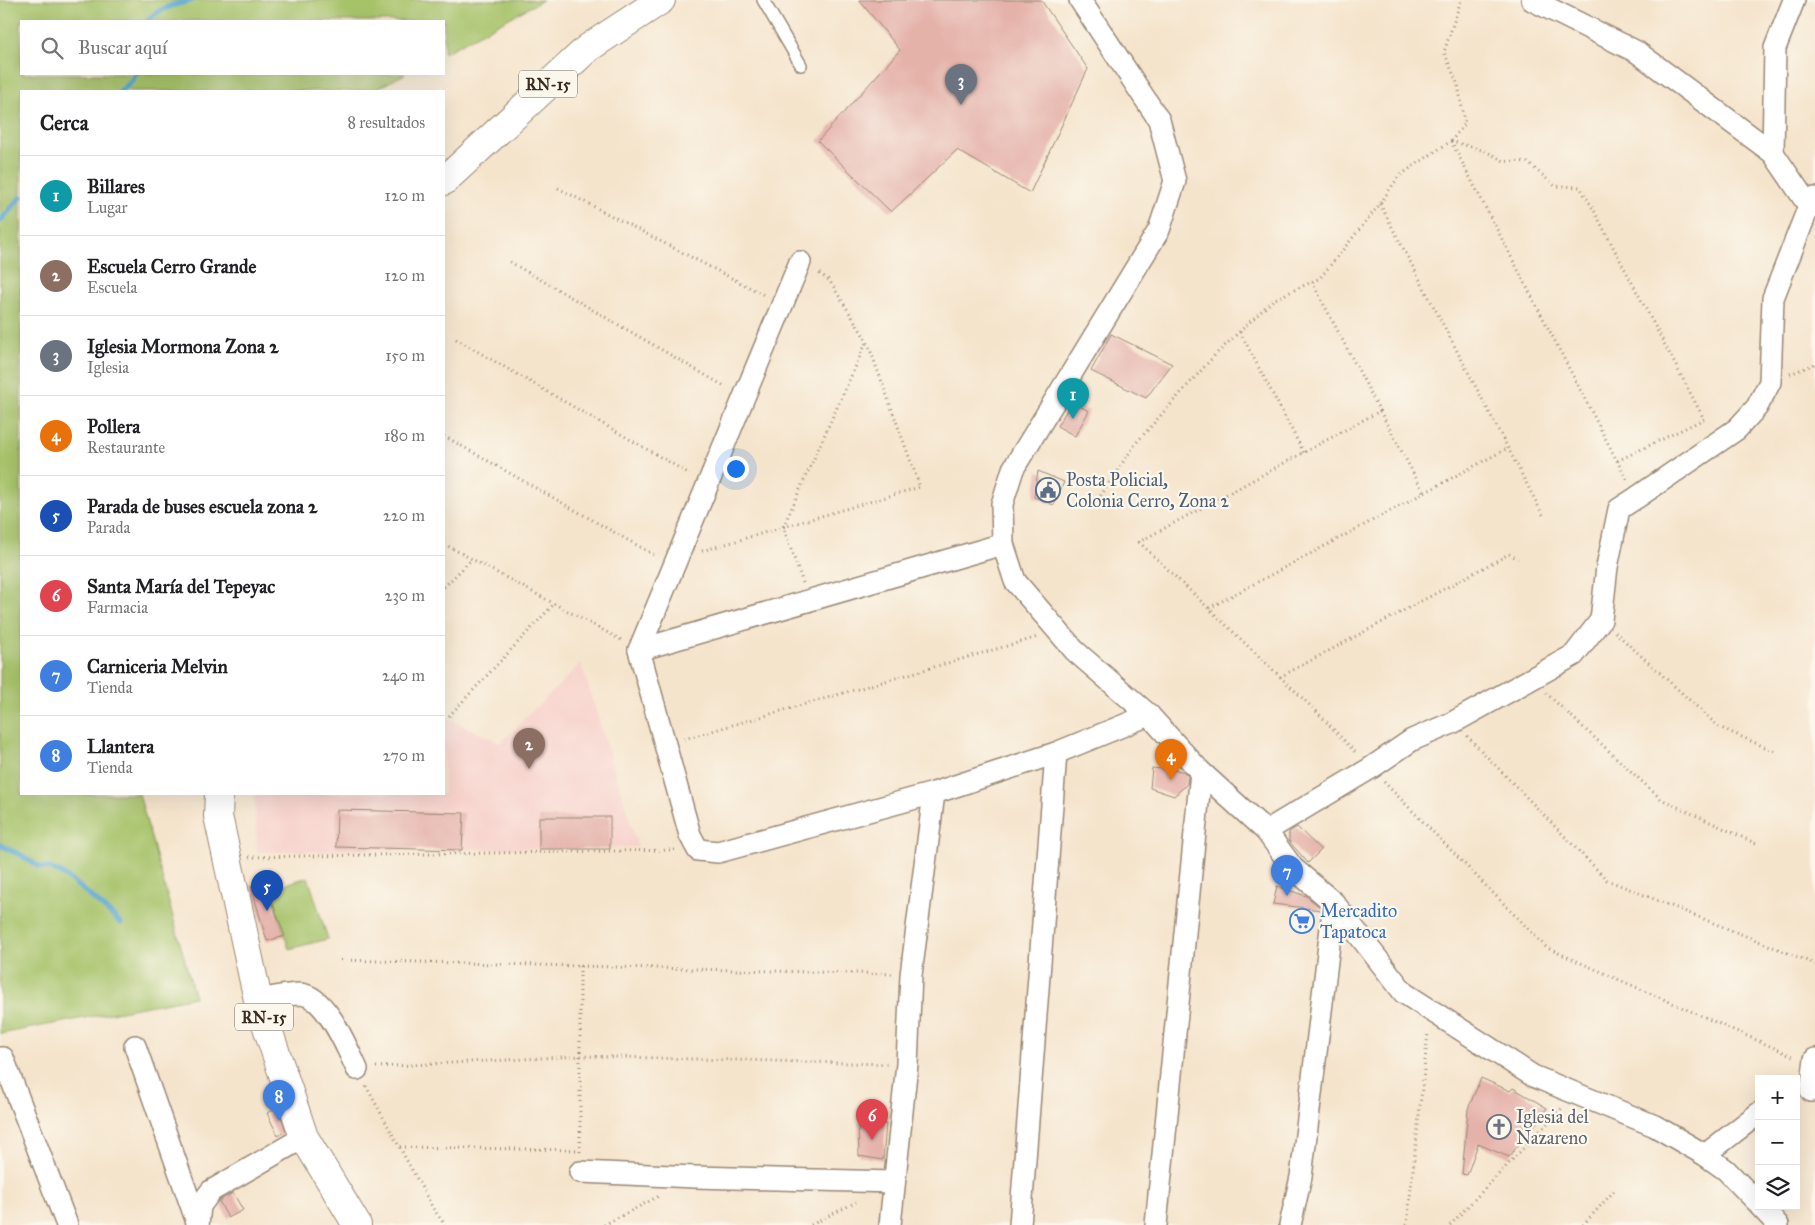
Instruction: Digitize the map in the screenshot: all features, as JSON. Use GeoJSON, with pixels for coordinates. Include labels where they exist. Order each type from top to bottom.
{"type":"FeatureCollection","features":[{"type":"Feature","properties":{"kind":"main road","name":"RN-15"},"geometry":{"type":"LineString","coordinates":[[445,179],[588,48],[661,0]]}},
{"type":"Feature","properties":{"kind":"main road","name":"RN-15"},"geometry":{"type":"LineString","coordinates":[[219,795],[218,816],[258,1000],[304,1137],[357,1225]]}},
{"type":"Feature","properties":{"kind":"street"},"geometry":{"type":"LineString","coordinates":[[1080,0],[1159,120],[1175,181],[1159,230],[1013,470],[1002,504],[1003,544],[1015,581],[1075,651],[1149,715],[1201,772],[1266,832],[1293,868],[1334,903],[1404,993],[1532,1076],[1655,1126],[1705,1155],[1726,1170],[1755,1200]]}},
{"type":"Feature","properties":{"kind":"street"},"geometry":{"type":"LineString","coordinates":[[1266,832],[1412,740],[1452,723],[1574,655],[1601,620],[1607,568],[1619,509],[1737,429],[1757,407],[1770,382],[1773,298],[1812,202],[1773,153],[1637,52],[1532,0]]}},
{"type":"Feature","properties":{"kind":"street"},"geometry":{"type":"LineString","coordinates":[[1773,153],[1775,48],[1794,0]]}},
{"type":"Feature","properties":{"kind":"street"},"geometry":{"type":"LineString","coordinates":[[800,262],[639,650],[690,835],[698,850],[718,852],[934,793],[1056,753],[1149,715]]}},
{"type":"Feature","properties":{"kind":"street"},"geometry":{"type":"LineString","coordinates":[[639,650],[1003,544]]}},
{"type":"Feature","properties":{"kind":"street"},"geometry":{"type":"LineString","coordinates":[[1020,1225],[1056,753]]}},
{"type":"Feature","properties":{"kind":"street"},"geometry":{"type":"LineString","coordinates":[[1156,1225],[1201,772]]}},
{"type":"Feature","properties":{"kind":"street"},"geometry":{"type":"LineString","coordinates":[[890,1225],[907,1064],[911,974],[934,793]]}},
{"type":"Feature","properties":{"kind":"street"},"geometry":{"type":"LineString","coordinates":[[1290,1225],[1302,1177],[1334,903]]}},
{"type":"Feature","properties":{"kind":"street"},"geometry":{"type":"LineString","coordinates":[[258,1000],[302,994],[321,1004],[332,1020],[357,1068]]}},
{"type":"Feature","properties":{"kind":"street"},"geometry":{"type":"LineString","coordinates":[[135,1046],[198,1225]]}},
{"type":"Feature","properties":{"kind":"street"},"geometry":{"type":"LineString","coordinates":[[0,1058],[3,1058],[67,1225]]}},
{"type":"Feature","properties":{"kind":"street"},"geometry":{"type":"LineString","coordinates":[[1807,1092],[1814,1062]]}},
{"type":"Feature","properties":{"kind":"street"},"geometry":{"type":"LineString","coordinates":[[1705,1155],[1755,1116]]}},
{"type":"Feature","properties":{"kind":"street"},"geometry":{"type":"LineString","coordinates":[[198,1225],[200,1206],[204,1198],[211,1191],[304,1137]]}},
{"type":"Feature","properties":{"kind":"street"},"geometry":{"type":"LineString","coordinates":[[580,1172],[894,1182]]}},
{"type":"Feature","properties":{"kind":"street"},"geometry":{"type":"LineString","coordinates":[[1764,1210],[1778,1225]]}},
{"type":"Feature","properties":{"kind":"lane"},"geometry":{"type":"LineString","coordinates":[[762,0],[801,65]]}},
{"type":"Feature","properties":{"kind":"path"},"geometry":{"type":"LineString","coordinates":[[1095,504],[1136,443],[1215,355],[1273,300],[1320,278],[1380,204],[1399,176],[1451,141],[1465,124],[1458,85],[1444,52],[1461,0]]}},
{"type":"Feature","properties":{"kind":"path"},"geometry":{"type":"LineString","coordinates":[[1451,141],[1636,498]]}},
{"type":"Feature","properties":{"kind":"path"},"geometry":{"type":"LineString","coordinates":[[1451,141],[1486,151],[1504,160],[1527,162],[1555,186],[1580,187],[1592,206],[1704,419],[1617,461]]}},
{"type":"Feature","properties":{"kind":"path"},"geometry":{"type":"LineString","coordinates":[[558,188],[782,304]]}},
{"type":"Feature","properties":{"kind":"path"},"geometry":{"type":"LineString","coordinates":[[1380,204],[1543,515]]}},
{"type":"Feature","properties":{"kind":"path"},"geometry":{"type":"LineString","coordinates":[[510,262],[744,398]]}},
{"type":"Feature","properties":{"kind":"path"},"geometry":{"type":"LineString","coordinates":[[445,437],[676,562],[783,527],[920,487],[867,341],[829,280],[800,262]]}},
{"type":"Feature","properties":{"kind":"path"},"geometry":{"type":"LineString","coordinates":[[1312,282],[1424,493]]}},
{"type":"Feature","properties":{"kind":"path"},"geometry":{"type":"LineString","coordinates":[[1240,332],[1304,453]]}},
{"type":"Feature","properties":{"kind":"path"},"geometry":{"type":"LineString","coordinates":[[456,339],[708,485]]}},
{"type":"Feature","properties":{"kind":"path"},"geometry":{"type":"LineString","coordinates":[[808,601],[783,527],[867,341]]}},
{"type":"Feature","properties":{"kind":"path"},"geometry":{"type":"LineString","coordinates":[[1770,382],[1815,364]]}},
{"type":"Feature","properties":{"kind":"path"},"geometry":{"type":"LineString","coordinates":[[1380,411],[1139,542],[1280,677],[1547,948],[1814,1062]]}},
{"type":"Feature","properties":{"kind":"path"},"geometry":{"type":"LineString","coordinates":[[1209,608],[1508,448]]}},
{"type":"Feature","properties":{"kind":"path"},"geometry":{"type":"LineString","coordinates":[[445,545],[639,650]]}},
{"type":"Feature","properties":{"kind":"path"},"geometry":{"type":"LineString","coordinates":[[1280,677],[1509,554],[1518,559]]}},
{"type":"Feature","properties":{"kind":"path"},"geometry":{"type":"LineString","coordinates":[[445,586],[472,560]]}},
{"type":"Feature","properties":{"kind":"path"},"geometry":{"type":"LineString","coordinates":[[449,716],[554,604]]}},
{"type":"Feature","properties":{"kind":"path"},"geometry":{"type":"LineString","coordinates":[[1601,620],[1719,727],[1774,751]]}},
{"type":"Feature","properties":{"kind":"path"},"geometry":{"type":"LineString","coordinates":[[664,745],[1058,632]]}},
{"type":"Feature","properties":{"kind":"path"},"geometry":{"type":"LineString","coordinates":[[1531,679],[1661,799],[1759,845]]}},
{"type":"Feature","properties":{"kind":"path"},"geometry":{"type":"LineString","coordinates":[[1452,723],[1607,880],[1815,964]]}},
{"type":"Feature","properties":{"kind":"path"},"geometry":{"type":"LineString","coordinates":[[227,857],[698,850]]}},
{"type":"Feature","properties":{"kind":"path"},"geometry":{"type":"LineString","coordinates":[[341,960],[911,974]]}},
{"type":"Feature","properties":{"kind":"path"},"geometry":{"type":"LineString","coordinates":[[580,966],[580,1172]]}},
{"type":"Feature","properties":{"kind":"path"},"geometry":{"type":"LineString","coordinates":[[1406,1225],[1430,1010]]}},
{"type":"Feature","properties":{"kind":"path"},"geometry":{"type":"LineString","coordinates":[[445,1225],[434,1210],[357,1068],[580,1056],[907,1064]]}},
{"type":"Feature","properties":{"kind":"path"},"geometry":{"type":"LineString","coordinates":[[1450,1225],[1576,1093]]}},
{"type":"Feature","properties":{"kind":"path"},"geometry":{"type":"LineString","coordinates":[[399,1147],[580,1150]]}},
{"type":"Feature","properties":{"kind":"path"},"geometry":{"type":"LineString","coordinates":[[1583,1225],[1615,1190]]}},
{"type":"Feature","properties":{"kind":"path"},"geometry":{"type":"LineString","coordinates":[[604,1225],[662,1194]]}},
{"type":"Feature","properties":{"kind":"path"},"geometry":{"type":"LineString","coordinates":[[811,1225],[860,1199]]}},
{"type":"Feature","properties":{"kind":"shaded area"},"geometry":{"type":"Polygon","coordinates":[[[581,663],[638,847],[257,852],[254,795],[445,795],[445,716],[500,743],[581,663]]]}},
{"type":"Feature","properties":{"kind":"green space"},"geometry":{"type":"Polygon","coordinates":[[[0,0],[543,0],[445,52],[445,20],[20,20],[20,75],[403,75],[374,90],[20,90],[20,795],[139,795],[195,997],[0,1034],[0,0]]]}},
{"type":"Feature","properties":{"kind":"green space"},"geometry":{"type":"Polygon","coordinates":[[[308,877],[328,939],[289,949],[270,889],[308,877]]]}},
{"type":"Feature","properties":{"kind":"building"},"geometry":{"type":"Polygon","coordinates":[[[859,0],[1041,0],[1088,69],[1030,193],[957,150],[891,212],[818,141],[900,50],[859,0]]]}},
{"type":"Feature","properties":{"kind":"building"},"geometry":{"type":"Polygon","coordinates":[[[1111,334],[1172,364],[1146,398],[1091,371],[1111,334]]]}},
{"type":"Feature","properties":{"kind":"building"},"geometry":{"type":"Polygon","coordinates":[[[1072,402],[1089,411],[1075,436],[1057,426],[1072,402]]]}},
{"type":"Feature","properties":{"kind":"building","name":"Posta Policial, Colonia Cerro, Zona 2"},"geometry":{"type":"Polygon","coordinates":[[[1038,471],[1064,482],[1054,505],[1034,497],[1038,471]]]}},
{"type":"Feature","properties":{"kind":"building"},"geometry":{"type":"Polygon","coordinates":[[[1152,768],[1183,771],[1188,776],[1187,784],[1174,796],[1150,788],[1152,768]]]}},
{"type":"Feature","properties":{"kind":"building"},"geometry":{"type":"Polygon","coordinates":[[[337,810],[464,813],[462,850],[336,847],[337,810]]]}},
{"type":"Feature","properties":{"kind":"building"},"geometry":{"type":"Polygon","coordinates":[[[539,817],[610,817],[610,849],[539,849],[539,817]]]}},
{"type":"Feature","properties":{"kind":"building"},"geometry":{"type":"Polygon","coordinates":[[[1297,827],[1321,850],[1308,863],[1289,841],[1289,832],[1297,827]]]}},
{"type":"Feature","properties":{"kind":"building"},"geometry":{"type":"Polygon","coordinates":[[[264,880],[285,936],[267,941],[251,886],[264,880]]]}},
{"type":"Feature","properties":{"kind":"building"},"geometry":{"type":"Polygon","coordinates":[[[1277,886],[1306,896],[1321,910],[1273,904],[1277,886]]]}},
{"type":"Feature","properties":{"kind":"building","name":"Iglesia del Nazareno"},"geometry":{"type":"Polygon","coordinates":[[[1481,1078],[1510,1091],[1513,1088],[1547,1108],[1509,1157],[1478,1144],[1467,1175],[1462,1174],[1468,1109],[1481,1078]]]}},
{"type":"Feature","properties":{"kind":"building"},"geometry":{"type":"Polygon","coordinates":[[[278,1108],[286,1131],[278,1136],[267,1113],[278,1108]]]}},
{"type":"Feature","properties":{"kind":"building"},"geometry":{"type":"Polygon","coordinates":[[[858,1122],[886,1124],[883,1160],[859,1156],[858,1122]]]}},
{"type":"Feature","properties":{"kind":"building"},"geometry":{"type":"Polygon","coordinates":[[[233,1193],[243,1210],[228,1218],[219,1201],[233,1193]]]}},
{"type":"Feature","properties":{"kind":"waterway"},"geometry":{"type":"LineString","coordinates":[[148,20],[162,10],[193,0]]}},
{"type":"Feature","properties":{"kind":"waterway"},"geometry":{"type":"LineString","coordinates":[[121,90],[129,84],[135,75]]}},
{"type":"Feature","properties":{"kind":"waterway"},"geometry":{"type":"LineString","coordinates":[[0,221],[20,198]]}},
{"type":"Feature","properties":{"kind":"waterway"},"geometry":{"type":"LineString","coordinates":[[0,845],[21,855],[39,867],[49,868],[61,873],[121,923]]}},
{"type":"Feature","properties":{"kind":"place","name":"Iglesia Mormona Zona 2"},"geometry":{"type":"Point","coordinates":[961,105]}},
{"type":"Feature","properties":{"kind":"place","name":"Billares"},"geometry":{"type":"Point","coordinates":[1073,419]}},
{"type":"Feature","properties":{"kind":"place","name":"Posta Policial, Colonia Cerro, Zona 2"},"geometry":{"type":"Point","coordinates":[1048,490]}},
{"type":"Feature","properties":{"kind":"place","name":"Escuela Cerro Grande"},"geometry":{"type":"Point","coordinates":[529,769]}},
{"type":"Feature","properties":{"kind":"place","name":"Pollera"},"geometry":{"type":"Point","coordinates":[1171,780]}},
{"type":"Feature","properties":{"kind":"place","name":"Carniceria Melvin"},"geometry":{"type":"Point","coordinates":[1287,896]}},
{"type":"Feature","properties":{"kind":"place","name":"Parada de buses escuela zona 2"},"geometry":{"type":"Point","coordinates":[267,911]}},
{"type":"Feature","properties":{"kind":"place","name":"Mercadito Tapatoca"},"geometry":{"type":"Point","coordinates":[1302,921]}},
{"type":"Feature","properties":{"kind":"place","name":"Llantera"},"geometry":{"type":"Point","coordinates":[279,1121]}},
{"type":"Feature","properties":{"kind":"place","name":"Iglesia del Nazareno"},"geometry":{"type":"Point","coordinates":[1499,1127]}},
{"type":"Feature","properties":{"kind":"place","name":"Santa María del Tepeyac"},"geometry":{"type":"Point","coordinates":[872,1140]}}]}
